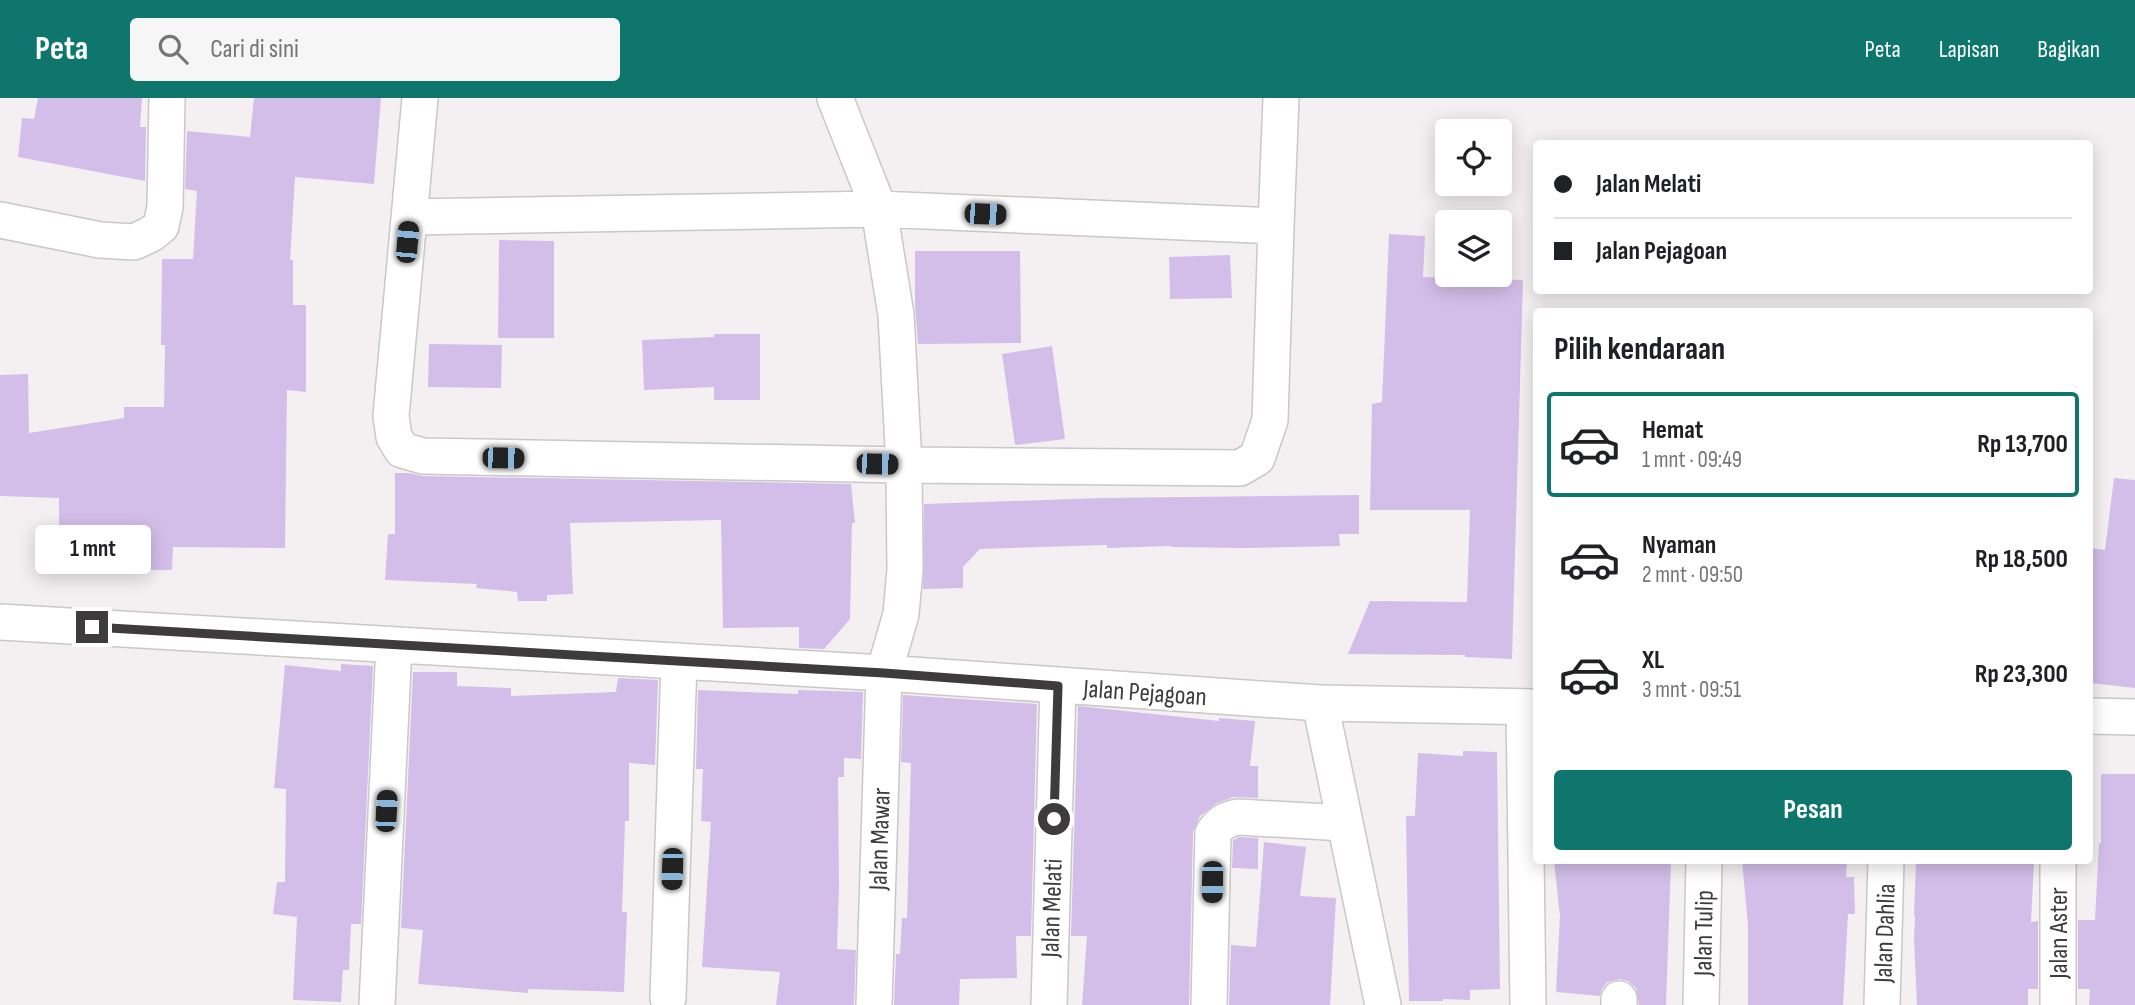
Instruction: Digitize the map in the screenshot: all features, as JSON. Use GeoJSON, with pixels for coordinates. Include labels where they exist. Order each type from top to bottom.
{"type":"FeatureCollection","features":[{"type":"Feature","properties":{"kind":"street"},"geometry":{"type":"LineString","coordinates":[[0,220],[100,240],[134,242],[151,234],[161,226],[165,207],[167,98]]}},
{"type":"Feature","properties":{"kind":"street"},"geometry":{"type":"LineString","coordinates":[[420,98],[391,416],[394,437],[402,450],[423,456],[1240,468],[1257,458],[1270,419],[1281,98]]}},
{"type":"Feature","properties":{"kind":"street","name":"Jalan Mawar"},"geometry":{"type":"LineString","coordinates":[[835,98],[879,209],[896,315],[904,465],[905,570],[901,614],[884,673],[874,1005]]}},
{"type":"Feature","properties":{"kind":"street"},"geometry":{"type":"LineString","coordinates":[[409,216],[879,209],[1276,226]]}},
{"type":"Feature","properties":{"kind":"street","name":"Jalan Pejagoan"},"geometry":{"type":"LineString","coordinates":[[0,622],[884,673],[1320,703],[1530,707]]}},
{"type":"Feature","properties":{"kind":"street"},"geometry":{"type":"LineString","coordinates":[[376,1005],[394,645]]}},
{"type":"Feature","properties":{"kind":"street"},"geometry":{"type":"LineString","coordinates":[[668,998],[679,661]]}},
{"type":"Feature","properties":{"kind":"street","name":"Jalan Melati"},"geometry":{"type":"LineString","coordinates":[[1049,1005],[1058,686]]}},
{"type":"Feature","properties":{"kind":"street"},"geometry":{"type":"LineString","coordinates":[[1320,703],[1383,1005]]}},
{"type":"Feature","properties":{"kind":"street"},"geometry":{"type":"LineString","coordinates":[[1528,1005],[1530,707]]}},
{"type":"Feature","properties":{"kind":"street"},"geometry":{"type":"LineString","coordinates":[[2093,716],[2135,717]]}},
{"type":"Feature","properties":{"kind":"street"},"geometry":{"type":"LineString","coordinates":[[1209,1005],[1213,833],[1220,823],[1228,818],[1238,817],[1345,823]]}},
{"type":"Feature","properties":{"kind":"street","name":"Jalan Tulip"},"geometry":{"type":"LineString","coordinates":[[1701,1005],[1704,864]]}},
{"type":"Feature","properties":{"kind":"street","name":"Jalan Dahlia"},"geometry":{"type":"LineString","coordinates":[[1882,1005],[1886,864]]}},
{"type":"Feature","properties":{"kind":"street","name":"Jalan Aster"},"geometry":{"type":"LineString","coordinates":[[2058,864],[2058,1005]]}},
{"type":"Feature","properties":{"kind":"building"},"geometry":{"type":"Polygon","coordinates":[[[38,98],[142,98],[140,127],[146,127],[145,181],[18,157],[22,118],[34,119],[38,98]]]}},
{"type":"Feature","properties":{"kind":"building"},"geometry":{"type":"Polygon","coordinates":[[[254,98],[381,98],[374,184],[295,177],[290,260],[293,260],[293,305],[306,305],[306,392],[287,390],[285,548],[173,547],[172,570],[59,570],[59,498],[0,496],[0,375],[28,374],[29,433],[124,418],[124,407],[164,407],[165,345],[161,345],[162,259],[193,259],[197,191],[185,189],[187,131],[250,137],[254,98]]]}},
{"type":"Feature","properties":{"kind":"building"},"geometry":{"type":"Polygon","coordinates":[[[1389,234],[1425,236],[1423,277],[1435,277],[1435,287],[1512,287],[1512,280],[1523,280],[1512,659],[1465,655],[1348,654],[1370,601],[1467,602],[1470,510],[1370,510],[1372,404],[1382,402],[1389,234]]]}},
{"type":"Feature","properties":{"kind":"building"},"geometry":{"type":"Polygon","coordinates":[[[499,240],[554,241],[554,338],[498,338],[499,240]]]}},
{"type":"Feature","properties":{"kind":"building"},"geometry":{"type":"Polygon","coordinates":[[[915,251],[1020,251],[1021,343],[918,344],[915,251]]]}},
{"type":"Feature","properties":{"kind":"building"},"geometry":{"type":"Polygon","coordinates":[[[1230,255],[1232,298],[1170,299],[1169,257],[1230,255]]]}},
{"type":"Feature","properties":{"kind":"building"},"geometry":{"type":"Polygon","coordinates":[[[714,334],[760,334],[760,400],[714,400],[714,387],[644,390],[642,340],[714,337],[714,334]]]}},
{"type":"Feature","properties":{"kind":"building"},"geometry":{"type":"Polygon","coordinates":[[[429,344],[502,345],[501,388],[428,387],[429,344]]]}},
{"type":"Feature","properties":{"kind":"building"},"geometry":{"type":"Polygon","coordinates":[[[1052,346],[1065,439],[1015,445],[1002,354],[1052,346]]]}},
{"type":"Feature","properties":{"kind":"building"},"geometry":{"type":"Polygon","coordinates":[[[395,473],[423,476],[851,484],[855,523],[852,523],[850,619],[824,649],[799,648],[799,627],[723,628],[721,520],[570,523],[573,594],[547,595],[547,601],[518,601],[517,592],[476,588],[477,584],[385,580],[388,534],[395,534],[395,473]]]}},
{"type":"Feature","properties":{"kind":"building"},"geometry":{"type":"Polygon","coordinates":[[[2114,478],[2135,480],[2135,688],[2093,683],[2093,548],[2105,550],[2114,478]]]}},
{"type":"Feature","properties":{"kind":"building"},"geometry":{"type":"Polygon","coordinates":[[[1359,495],[1359,534],[1339,534],[1340,546],[1107,548],[1107,545],[980,549],[963,567],[963,588],[923,589],[924,504],[1101,498],[1359,495]]]}},
{"type":"Feature","properties":{"kind":"building"},"geometry":{"type":"Polygon","coordinates":[[[341,664],[373,666],[361,924],[351,924],[349,970],[343,970],[341,1002],[293,1000],[297,917],[273,914],[277,882],[285,882],[286,789],[274,788],[285,665],[341,671],[341,664]]]}},
{"type":"Feature","properties":{"kind":"building"},"geometry":{"type":"Polygon","coordinates":[[[413,672],[457,672],[457,686],[511,688],[511,696],[616,692],[618,678],[658,680],[655,765],[629,763],[629,821],[625,821],[622,912],[627,912],[624,992],[528,989],[528,993],[418,984],[423,930],[401,928],[413,672]]]}},
{"type":"Feature","properties":{"kind":"building"},"geometry":{"type":"Polygon","coordinates":[[[698,690],[798,694],[798,690],[863,692],[861,759],[844,758],[844,777],[838,777],[837,949],[856,950],[854,1005],[776,1005],[780,972],[702,967],[711,822],[701,821],[703,769],[696,769],[698,690]]]}},
{"type":"Feature","properties":{"kind":"building"},"geometry":{"type":"Polygon","coordinates":[[[903,695],[1037,704],[1031,936],[1016,936],[1017,978],[960,979],[959,1005],[894,1005],[896,954],[900,954],[902,918],[907,918],[911,763],[901,762],[903,695]]]}},
{"type":"Feature","properties":{"kind":"building"},"geometry":{"type":"Polygon","coordinates":[[[1078,706],[1219,721],[1219,718],[1255,721],[1250,766],[1258,766],[1258,798],[1234,797],[1217,803],[1200,816],[1193,832],[1189,1005],[1082,1005],[1087,936],[1071,936],[1078,706]]]}},
{"type":"Feature","properties":{"kind":"building"},"geometry":{"type":"Polygon","coordinates":[[[1463,751],[1497,752],[1500,989],[1470,990],[1470,1000],[1409,1001],[1406,816],[1415,816],[1418,753],[1463,756],[1463,751]]]}},
{"type":"Feature","properties":{"kind":"building"},"geometry":{"type":"Polygon","coordinates":[[[2101,774],[2135,774],[2135,1005],[2089,1005],[2090,989],[2078,989],[2078,920],[2095,920],[2101,843],[2101,774]]]}},
{"type":"Feature","properties":{"kind":"building"},"geometry":{"type":"Polygon","coordinates":[[[1239,837],[1258,838],[1258,869],[1232,868],[1233,840],[1239,837]]]}},
{"type":"Feature","properties":{"kind":"building"},"geometry":{"type":"Polygon","coordinates":[[[1264,842],[1306,847],[1300,896],[1336,898],[1330,1005],[1229,1005],[1231,945],[1256,947],[1264,842]]]}},
{"type":"Feature","properties":{"kind":"building"},"geometry":{"type":"Polygon","coordinates":[[[1554,864],[1671,864],[1666,1005],[1639,1005],[1636,988],[1628,981],[1620,979],[1608,982],[1602,988],[1600,996],[1556,992],[1560,916],[1554,864]]]}},
{"type":"Feature","properties":{"kind":"building"},"geometry":{"type":"Polygon","coordinates":[[[1742,864],[1847,864],[1846,877],[1854,877],[1855,914],[1848,914],[1843,1005],[1748,1005],[1748,925],[1742,864]]]}},
{"type":"Feature","properties":{"kind":"building"},"geometry":{"type":"Polygon","coordinates":[[[1916,864],[2034,864],[2031,922],[2038,921],[2038,989],[2028,989],[2028,1005],[1917,1005],[1914,916],[1916,864]]]}},
{"type":"Feature","properties":{"kind":"route"},"geometry":{"type":"LineString","coordinates":[[92,627],[884,673],[1058,686],[1054,819]]}}]}
